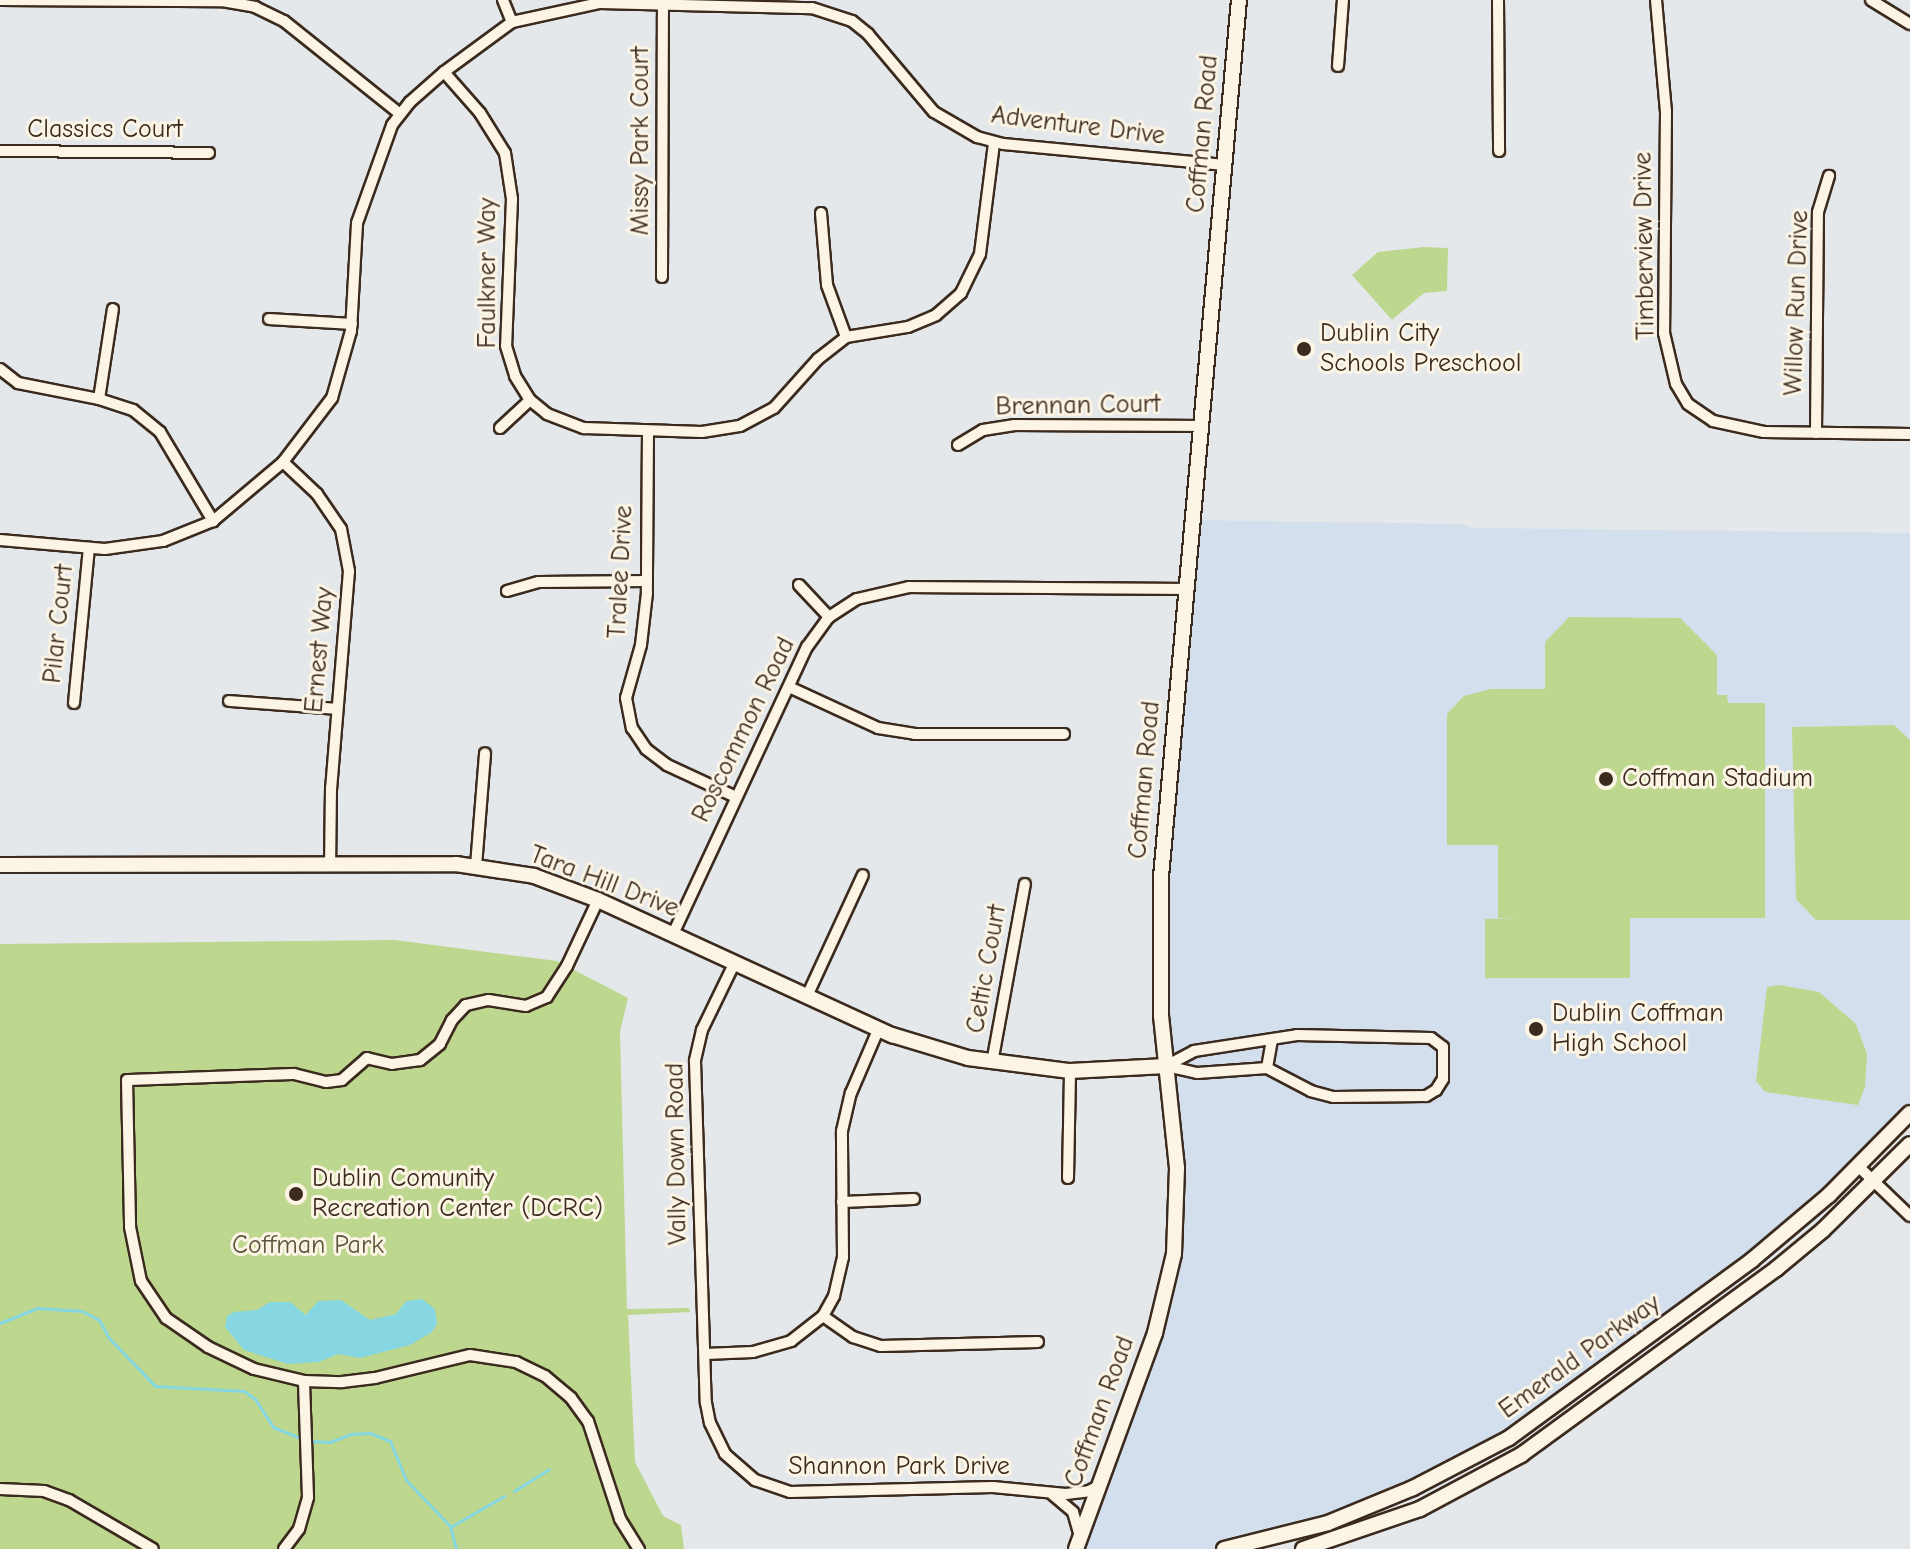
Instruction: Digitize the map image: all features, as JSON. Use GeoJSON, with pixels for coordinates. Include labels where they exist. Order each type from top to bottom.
{"type":"FeatureCollection","features":[{"type":"Feature","properties":{"kind":"main road","name":"Coffman Road"},"geometry":{"type":"LineString","coordinates":[[1078,1543],[1155,1333],[1171,1275],[1177,1168],[1166,1066],[1158,924],[1239,0]]}},
{"type":"Feature","properties":{"kind":"main road","name":"Tara Hill Drive"},"geometry":{"type":"LineString","coordinates":[[0,865],[476,866],[534,876],[598,900],[879,1028],[922,1044],[992,1063],[1070,1071],[1166,1066]]}},
{"type":"Feature","properties":{"kind":"main road","name":"Emerald Parkway"},"geometry":{"type":"LineString","coordinates":[[1224,1549],[1328,1523],[1424,1483],[1509,1438],[1752,1260],[1858,1166],[1910,1113]]}},
{"type":"Feature","properties":{"kind":"main road","name":"Emerald Parkway"},"geometry":{"type":"LineString","coordinates":[[1303,1549],[1420,1509],[1521,1455],[1776,1269],[1874,1181],[1910,1144]]}},
{"type":"Feature","properties":{"kind":"street"},"geometry":{"type":"LineString","coordinates":[[0,0],[222,1],[255,7],[284,21],[400,114]]}},
{"type":"Feature","properties":{"kind":"street"},"geometry":{"type":"LineString","coordinates":[[503,0],[512,22]]}},
{"type":"Feature","properties":{"kind":"street"},"geometry":{"type":"LineString","coordinates":[[1338,66],[1343,0]]}},
{"type":"Feature","properties":{"kind":"street"},"geometry":{"type":"LineString","coordinates":[[1498,0],[1499,151]]}},
{"type":"Feature","properties":{"kind":"street","name":"Timberview Drive"},"geometry":{"type":"LineString","coordinates":[[1656,0],[1666,111],[1664,333],[1676,384],[1688,404],[1713,421],[1764,432],[1910,434]]}},
{"type":"Feature","properties":{"kind":"street"},"geometry":{"type":"LineString","coordinates":[[1871,0],[1910,24]]}},
{"type":"Feature","properties":{"kind":"street","name":"Adventure Drive"},"geometry":{"type":"LineString","coordinates":[[0,540],[105,549],[163,541],[213,521],[283,462],[332,398],[352,324],[357,223],[392,125],[444,72],[512,22],[600,3],[791,5],[833,13],[868,34],[897,63],[918,94],[945,120],[994,143],[1225,165]]}},
{"type":"Feature","properties":{"kind":"street","name":"Missy Park Court"},"geometry":{"type":"LineString","coordinates":[[662,277],[663,4]]}},
{"type":"Feature","properties":{"kind":"street","name":"Faulkner Way"},"geometry":{"type":"LineString","coordinates":[[444,72],[480,113],[505,153],[512,199],[506,346],[515,376],[530,400]]}},
{"type":"Feature","properties":{"kind":"street"},"geometry":{"type":"LineString","coordinates":[[500,428],[530,400],[547,414],[584,428],[702,432],[740,426],[774,408],[818,359],[846,337],[908,327],[936,315],[961,293],[980,254],[994,143]]}},
{"type":"Feature","properties":{"kind":"street","name":"Classics Court"},"geometry":{"type":"LineString","coordinates":[[0,151],[209,153]]}},
{"type":"Feature","properties":{"kind":"street","name":"Willow Run Drive"},"geometry":{"type":"LineString","coordinates":[[1816,433],[1818,212],[1829,176]]}},
{"type":"Feature","properties":{"kind":"street"},"geometry":{"type":"LineString","coordinates":[[821,213],[827,285],[846,337]]}},
{"type":"Feature","properties":{"kind":"street"},"geometry":{"type":"LineString","coordinates":[[99,399],[113,309]]}},
{"type":"Feature","properties":{"kind":"street"},"geometry":{"type":"LineString","coordinates":[[269,319],[352,324]]}},
{"type":"Feature","properties":{"kind":"street"},"geometry":{"type":"LineString","coordinates":[[0,369],[18,383],[99,399],[133,410],[160,432],[213,521]]}},
{"type":"Feature","properties":{"kind":"street","name":"Brennan Court"},"geometry":{"type":"LineString","coordinates":[[958,445],[983,430],[1015,425],[1203,426]]}},
{"type":"Feature","properties":{"kind":"street","name":"Tralee Drive"},"geometry":{"type":"LineString","coordinates":[[648,431],[647,581],[641,645],[626,698],[632,728],[646,749],[667,765],[736,797]]}},
{"type":"Feature","properties":{"kind":"street","name":"Ernest Way"},"geometry":{"type":"LineString","coordinates":[[283,462],[317,494],[341,529],[349,571],[337,709],[330,865]]}},
{"type":"Feature","properties":{"kind":"street","name":"Pilar Court"},"geometry":{"type":"LineString","coordinates":[[74,703],[89,548]]}},
{"type":"Feature","properties":{"kind":"street"},"geometry":{"type":"LineString","coordinates":[[507,591],[539,582],[647,581]]}},
{"type":"Feature","properties":{"kind":"street"},"geometry":{"type":"LineString","coordinates":[[799,585],[829,617]]}},
{"type":"Feature","properties":{"kind":"street","name":"Roscommon Road"},"geometry":{"type":"LineString","coordinates":[[673,934],[807,647],[829,617],[857,599],[909,587],[1186,589]]}},
{"type":"Feature","properties":{"kind":"street"},"geometry":{"type":"LineString","coordinates":[[789,687],[878,728],[914,734],[1064,734]]}},
{"type":"Feature","properties":{"kind":"street"},"geometry":{"type":"LineString","coordinates":[[229,701],[337,709]]}},
{"type":"Feature","properties":{"kind":"street"},"geometry":{"type":"LineString","coordinates":[[476,866],[485,753]]}},
{"type":"Feature","properties":{"kind":"street"},"geometry":{"type":"LineString","coordinates":[[807,996],[863,875]]}},
{"type":"Feature","properties":{"kind":"street","name":"Celtic Court"},"geometry":{"type":"LineString","coordinates":[[992,1063],[1025,884]]}},
{"type":"Feature","properties":{"kind":"street"},"geometry":{"type":"LineString","coordinates":[[598,900],[554,990],[537,1003],[526,1006],[477,1000],[466,1005],[431,1053],[408,1064],[376,1062],[367,1058],[342,1080],[326,1082],[294,1074],[127,1080],[130,1227],[141,1281],[166,1318],[186,1334],[254,1369],[304,1381],[375,1378],[470,1355],[516,1362],[555,1383],[580,1410],[596,1438],[620,1519],[639,1549]]}},
{"type":"Feature","properties":{"kind":"street","name":"Vally Down Road"},"geometry":{"type":"LineString","coordinates":[[705,1354],[695,1061],[702,1030],[735,962]]}},
{"type":"Feature","properties":{"kind":"street"},"geometry":{"type":"LineString","coordinates":[[705,1354],[774,1348],[799,1336],[823,1316],[841,1275],[840,1151],[845,1112],[879,1028]]}},
{"type":"Feature","properties":{"kind":"street"},"geometry":{"type":"LineString","coordinates":[[1297,1035],[1431,1038],[1443,1047],[1443,1079],[1436,1090],[1426,1096],[1333,1097],[1311,1091],[1267,1068],[1197,1073],[1166,1066],[1194,1051],[1297,1035]]}},
{"type":"Feature","properties":{"kind":"street"},"geometry":{"type":"LineString","coordinates":[[1267,1068],[1272,1039]]}},
{"type":"Feature","properties":{"kind":"street"},"geometry":{"type":"LineString","coordinates":[[1068,1178],[1070,1071]]}},
{"type":"Feature","properties":{"kind":"street"},"geometry":{"type":"LineString","coordinates":[[1858,1166],[1910,1216]]}},
{"type":"Feature","properties":{"kind":"street"},"geometry":{"type":"LineString","coordinates":[[842,1202],[914,1199]]}},
{"type":"Feature","properties":{"kind":"street"},"geometry":{"type":"LineString","coordinates":[[823,1316],[853,1337],[881,1346],[1038,1342]]}},
{"type":"Feature","properties":{"kind":"street","name":"Shannon Park Drive"},"geometry":{"type":"LineString","coordinates":[[705,1354],[706,1403],[715,1438],[741,1471],[777,1490],[807,1493],[993,1487],[1073,1494],[1099,1486]]}},
{"type":"Feature","properties":{"kind":"street"},"geometry":{"type":"LineString","coordinates":[[284,1549],[306,1514],[308,1455],[304,1381]]}},
{"type":"Feature","properties":{"kind":"street"},"geometry":{"type":"LineString","coordinates":[[0,1489],[44,1491],[69,1500],[153,1549]]}},
{"type":"Feature","properties":{"kind":"street","name":"Shannon Park Drive"},"geometry":{"type":"LineString","coordinates":[[1044,1491],[1069,1507],[1078,1543]]}},
{"type":"Feature","properties":{"kind":"shaded area","name":"Dublin Coffman High School"},"geometry":{"type":"Polygon","coordinates":[[[1193,520],[1462,524],[1472,528],[1910,533],[1910,1113],[1829,1195],[1553,1408],[1365,1508],[1224,1549],[1076,1549],[1138,1377],[1175,1232],[1159,965],[1193,520]]]}},
{"type":"Feature","properties":{"kind":"green space"},"geometry":{"type":"Polygon","coordinates":[[[1448,248],[1447,291],[1424,293],[1392,320],[1352,275],[1378,252],[1448,248]]]}},
{"type":"Feature","properties":{"kind":"green space","name":"Coffman Stadium"},"geometry":{"type":"Polygon","coordinates":[[[1569,617],[1680,618],[1717,655],[1717,695],[1727,695],[1728,703],[1765,703],[1765,918],[1630,918],[1630,978],[1485,978],[1485,919],[1523,918],[1498,918],[1498,845],[1447,845],[1447,714],[1464,696],[1491,689],[1545,689],[1545,642],[1569,617]]]}},
{"type":"Feature","properties":{"kind":"green space"},"geometry":{"type":"Polygon","coordinates":[[[1894,725],[1910,740],[1910,920],[1816,920],[1796,899],[1792,727],[1894,725]]]}},
{"type":"Feature","properties":{"kind":"green space","name":"Coffman Park"},"geometry":{"type":"Polygon","coordinates":[[[395,940],[557,961],[628,998],[620,1032],[627,1309],[689,1308],[690,1312],[628,1315],[635,1462],[663,1516],[681,1525],[684,1549],[0,1549],[0,944],[395,940]]]}},
{"type":"Feature","properties":{"kind":"green space"},"geometry":{"type":"Polygon","coordinates":[[[1780,985],[1819,992],[1856,1024],[1867,1054],[1865,1087],[1858,1105],[1765,1092],[1756,1081],[1767,987],[1780,985]]]}},
{"type":"Feature","properties":{"kind":"water"},"geometry":{"type":"Polygon","coordinates":[[[422,1299],[435,1309],[437,1324],[432,1332],[410,1345],[360,1358],[338,1354],[319,1362],[288,1364],[244,1350],[225,1327],[227,1316],[234,1312],[257,1310],[270,1302],[290,1302],[306,1315],[318,1301],[341,1300],[370,1320],[396,1314],[406,1301],[422,1299]]]}},
{"type":"Feature","properties":{"kind":"waterway"},"geometry":{"type":"LineString","coordinates":[[0,1323],[37,1308],[82,1311],[99,1320],[109,1338],[155,1386],[244,1391],[255,1399],[273,1427],[303,1439]]}},
{"type":"Feature","properties":{"kind":"waterway"},"geometry":{"type":"LineString","coordinates":[[310,1441],[330,1442],[351,1434],[370,1433],[390,1441],[406,1480],[450,1526],[456,1549]]}},
{"type":"Feature","properties":{"kind":"waterway"},"geometry":{"type":"LineString","coordinates":[[514,1491],[549,1469]]}},
{"type":"Feature","properties":{"kind":"waterway"},"geometry":{"type":"LineString","coordinates":[[452,1526],[504,1496]]}},
{"type":"Feature","properties":{"kind":"place","name":"Dublin City Schools Preschool"},"geometry":{"type":"Point","coordinates":[1304,349]}},
{"type":"Feature","properties":{"kind":"place","name":"Coffman Stadium"},"geometry":{"type":"Point","coordinates":[1606,779]}},
{"type":"Feature","properties":{"kind":"place","name":"Dublin Coffman High School"},"geometry":{"type":"Point","coordinates":[1536,1029]}},
{"type":"Feature","properties":{"kind":"place","name":"Dublin Comunity Recreation Center (DCRC)"},"geometry":{"type":"Point","coordinates":[296,1194]}}]}
